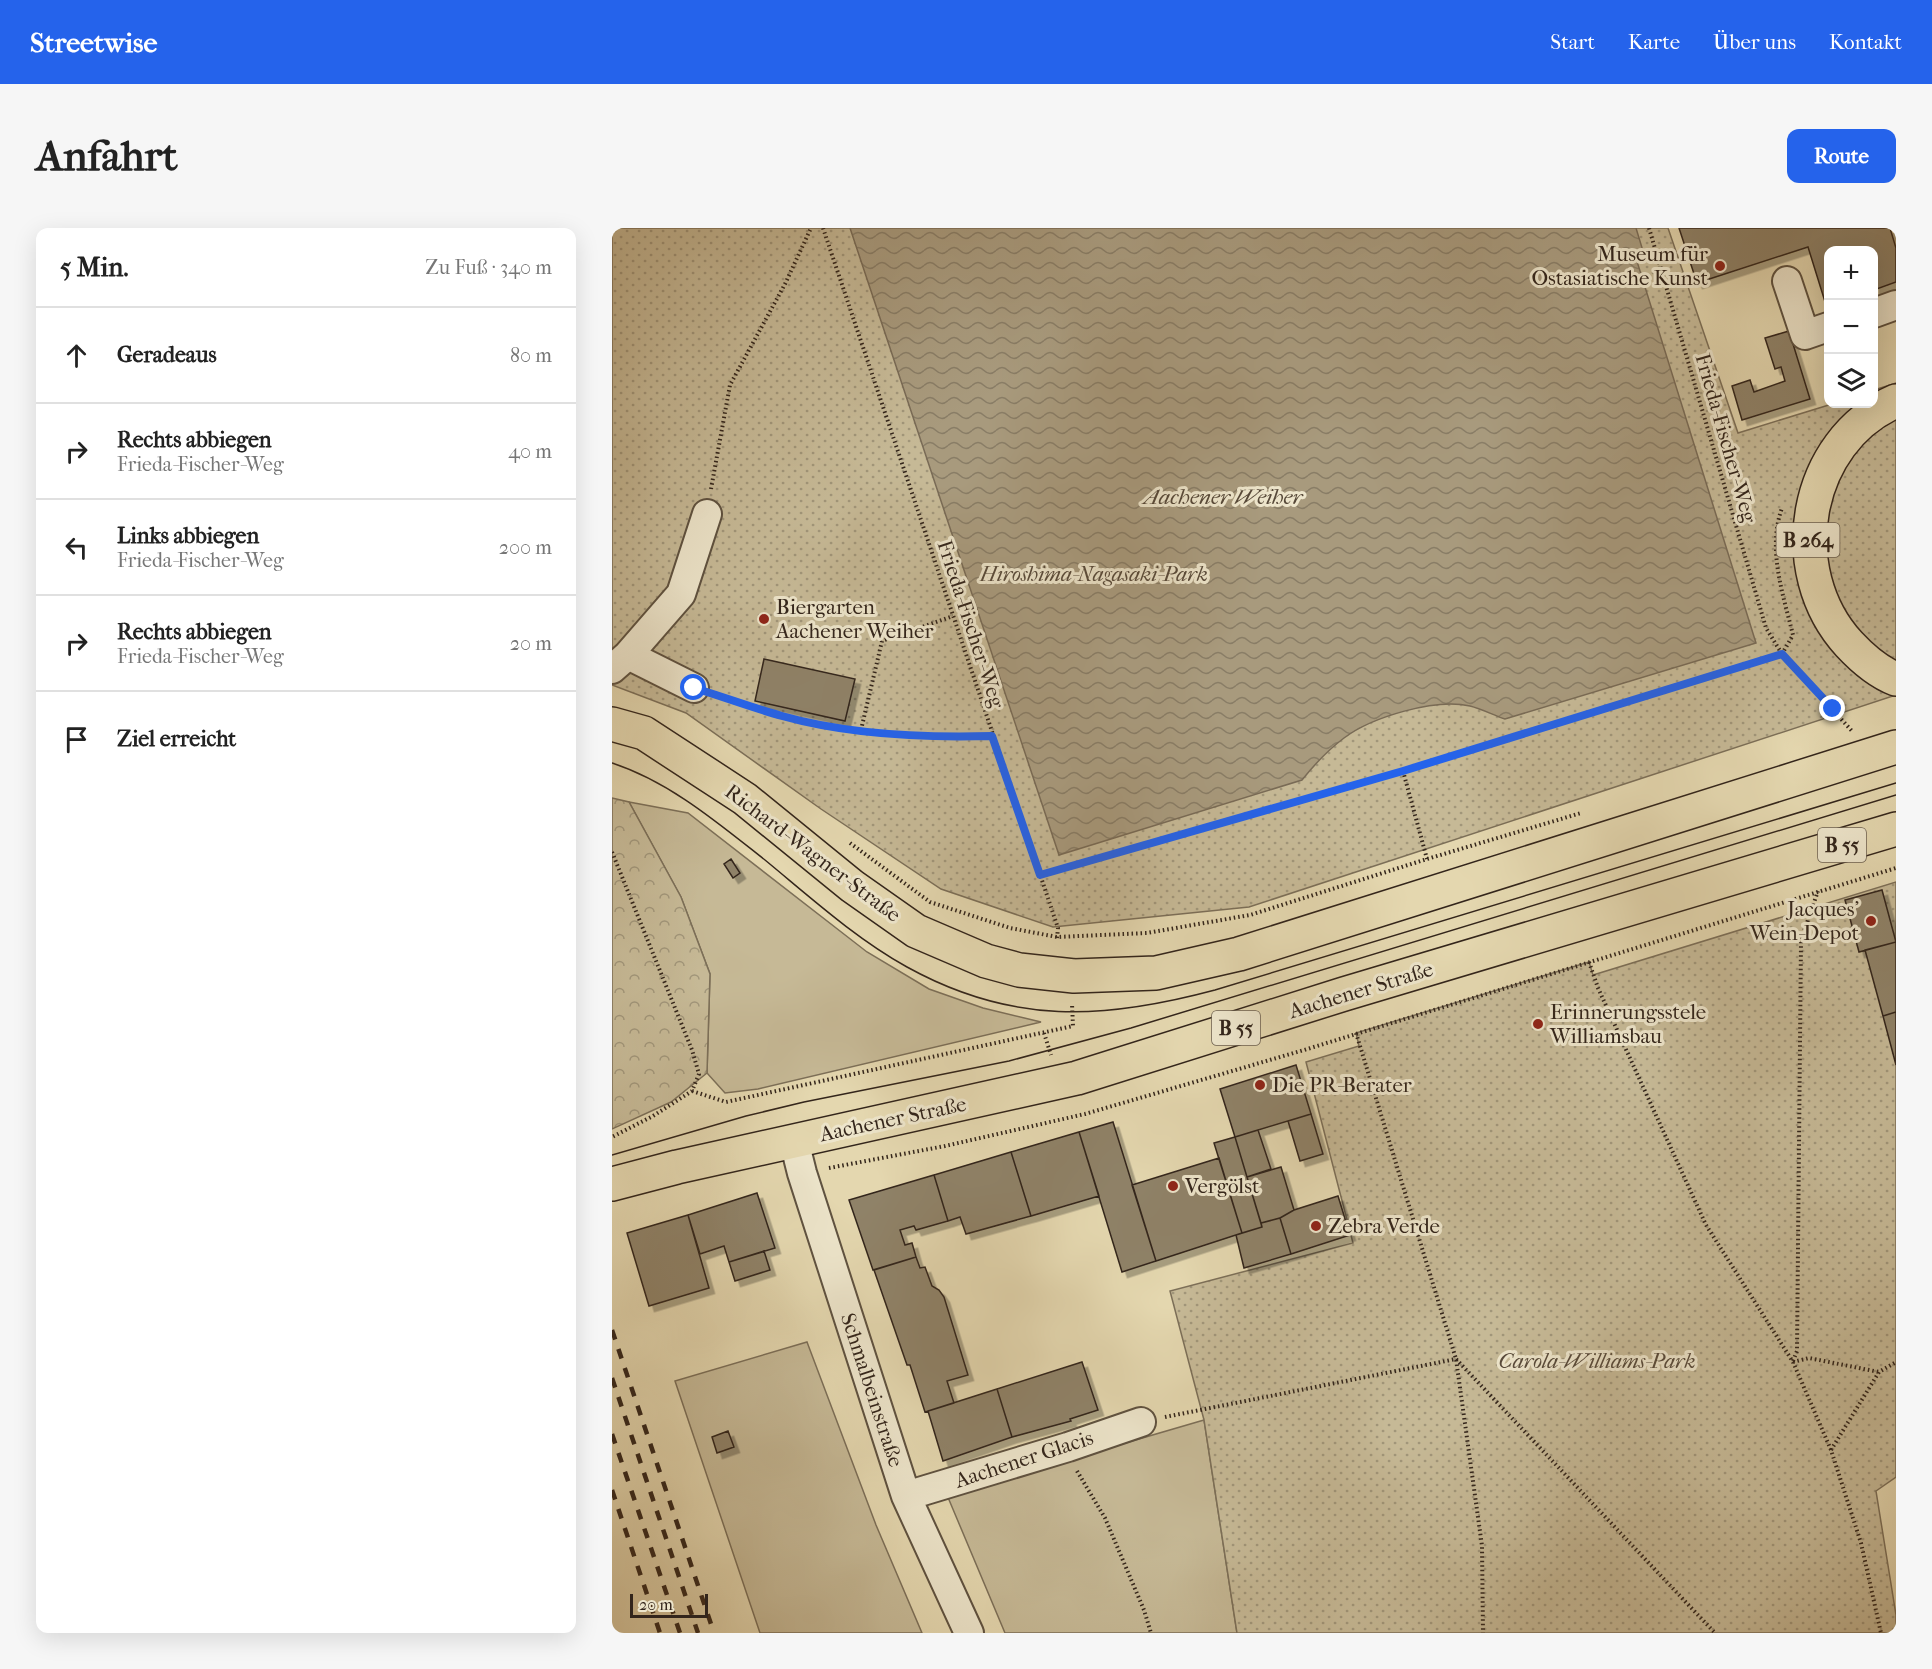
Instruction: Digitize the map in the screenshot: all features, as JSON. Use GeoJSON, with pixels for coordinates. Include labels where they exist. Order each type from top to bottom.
{"type":"FeatureCollection","features":[{"type":"Feature","properties":{"kind":"main road","name":"B 264"},"geometry":{"type":"LineString","coordinates":[[1896,401],[1860,424],[1838,449],[1822,477],[1815,498],[1808,541],[1812,574],[1822,605],[1839,633],[1862,657],[1896,679]]}},
{"type":"Feature","properties":{"kind":"main road","name":"Richard-Wagner-Straße"},"geometry":{"type":"LineString","coordinates":[[612,724],[644,733],[745,799],[852,886],[916,931],[986,961],[1019,970],[1074,976],[1156,973],[1239,954],[1896,747]]}},
{"type":"Feature","properties":{"kind":"main road","name":"Aachener Straße"},"geometry":{"type":"LineString","coordinates":[[612,1184],[677,1167],[1077,1078],[1344,994],[1896,829]]}},
{"type":"Feature","properties":{"kind":"street"},"geometry":{"type":"LineString","coordinates":[[1787,281],[1805,335],[1824,328]]}},
{"type":"Feature","properties":{"kind":"street"},"geometry":{"type":"LineString","coordinates":[[1878,312],[1896,305]]}},
{"type":"Feature","properties":{"kind":"street"},"geometry":{"type":"LineString","coordinates":[[694,688],[620,662],[681,594],[707,514]]}},
{"type":"Feature","properties":{"kind":"street","name":"Schmalbeinstraße"},"geometry":{"type":"LineString","coordinates":[[794,1141],[802,1173],[906,1496],[969,1633]]}},
{"type":"Feature","properties":{"kind":"street","name":"Aachener Glacis"},"geometry":{"type":"LineString","coordinates":[[906,1496],[1068,1447],[1141,1422]]}},
{"type":"Feature","properties":{"kind":"path"},"geometry":{"type":"LineString","coordinates":[[707,514],[730,385],[785,284],[810,228]]}},
{"type":"Feature","properties":{"kind":"path","name":"Frieda-Fischer-Weg"},"geometry":{"type":"LineString","coordinates":[[823,228],[1058,928],[1057,937]]}},
{"type":"Feature","properties":{"kind":"path","name":"Frieda-Fischer-Weg"},"geometry":{"type":"LineString","coordinates":[[1649,228],[1766,628],[1782,654],[1852,732],[1841,735]]}},
{"type":"Feature","properties":{"kind":"path"},"geometry":{"type":"LineString","coordinates":[[1040,875],[1403,771],[1782,654],[1792,635],[1775,548],[1777,520]]}},
{"type":"Feature","properties":{"kind":"path"},"geometry":{"type":"LineString","coordinates":[[861,730],[882,641],[953,616]]}},
{"type":"Feature","properties":{"kind":"path"},"geometry":{"type":"LineString","coordinates":[[694,688],[783,716],[844,729],[941,737],[992,736]]}},
{"type":"Feature","properties":{"kind":"path"},"geometry":{"type":"LineString","coordinates":[[1403,771],[1427,859]]}},
{"type":"Feature","properties":{"kind":"path"},"geometry":{"type":"LineString","coordinates":[[844,839],[930,902],[1010,928],[1057,937],[1147,933],[1250,915],[1588,811]]}},
{"type":"Feature","properties":{"kind":"path"},"geometry":{"type":"LineString","coordinates":[[612,852],[692,1050],[699,1074],[692,1090],[653,1116],[612,1137]]}},
{"type":"Feature","properties":{"kind":"path"},"geometry":{"type":"LineString","coordinates":[[802,1173],[945,1146],[1085,1114],[1304,1050],[1896,868]]}},
{"type":"Feature","properties":{"kind":"path"},"geometry":{"type":"LineString","coordinates":[[1793,1362],[1797,1351],[1801,940],[1818,891]]}},
{"type":"Feature","properties":{"kind":"path"},"geometry":{"type":"LineString","coordinates":[[1588,962],[1706,1225],[1793,1362],[1831,1450],[1861,1543],[1881,1633]]}},
{"type":"Feature","properties":{"kind":"path"},"geometry":{"type":"LineString","coordinates":[[692,1090],[726,1102],[1073,1026],[1072,999]]}},
{"type":"Feature","properties":{"kind":"path"},"geometry":{"type":"LineString","coordinates":[[1356,1033],[1456,1359],[1482,1546],[1483,1633]]}},
{"type":"Feature","properties":{"kind":"path"},"geometry":{"type":"LineString","coordinates":[[1793,1362],[1809,1358],[1879,1372]]}},
{"type":"Feature","properties":{"kind":"path"},"geometry":{"type":"LineString","coordinates":[[1141,1422],[1456,1359]]}},
{"type":"Feature","properties":{"kind":"path"},"geometry":{"type":"LineString","coordinates":[[1456,1359],[1715,1633]]}},
{"type":"Feature","properties":{"kind":"path"},"geometry":{"type":"LineString","coordinates":[[1831,1450],[1879,1372],[1896,1362]]}},
{"type":"Feature","properties":{"kind":"path"},"geometry":{"type":"LineString","coordinates":[[1079,1477],[1105,1518],[1144,1610],[1151,1633]]}},
{"type":"Feature","properties":{"kind":"green space","name":"Hiroshima-Nagasaki-Park"},"geometry":{"type":"Polygon","coordinates":[[[612,228],[1668,228],[1738,433],[1824,406],[1878,408],[1878,389],[1896,383],[1896,695],[1249,907],[1053,927],[941,889],[821,809],[686,713],[612,685],[612,228]]]}},
{"type":"Feature","properties":{"kind":"green space"},"geometry":{"type":"Polygon","coordinates":[[[612,798],[629,802],[681,897],[710,974],[707,1073],[671,1102],[612,1129],[612,798]]]}},
{"type":"Feature","properties":{"kind":"green space"},"geometry":{"type":"Polygon","coordinates":[[[629,802],[688,813],[867,952],[929,989],[983,1008],[1041,1022],[758,1089],[725,1093],[707,1073],[710,974],[681,897],[629,802]]]}},
{"type":"Feature","properties":{"kind":"green space","name":"Carola-Williams-Park"},"geometry":{"type":"Polygon","coordinates":[[[1896,882],[1896,1477],[1876,1491],[1896,1615],[1896,1633],[1237,1633],[1204,1420],[1170,1291],[1353,1243],[1306,1062],[1359,1046],[1356,1033],[1589,962],[1593,975],[1896,882]]]}},
{"type":"Feature","properties":{"kind":"green space"},"geometry":{"type":"Polygon","coordinates":[[[807,1342],[876,1525],[922,1633],[760,1633],[675,1381],[807,1342]]]}},
{"type":"Feature","properties":{"kind":"green space"},"geometry":{"type":"Polygon","coordinates":[[[1204,1420],[1237,1633],[1005,1633],[947,1495],[1204,1420]]]}},
{"type":"Feature","properties":{"kind":"water","name":"Aachener Weiher"},"geometry":{"type":"Polygon","coordinates":[[[850,228],[1636,228],[1643,251],[1635,255],[1756,643],[1505,719],[1474,707],[1456,704],[1404,711],[1371,723],[1344,738],[1302,780],[1059,855],[850,228]]]}},
{"type":"Feature","properties":{"kind":"building","name":"Museum für Ostasiatische Kunst"},"geometry":{"type":"Polygon","coordinates":[[[1679,228],[1890,228],[1896,248],[1896,282],[1878,289],[1878,246],[1824,246],[1824,299],[1808,247],[1697,283],[1679,228]]]}},
{"type":"Feature","properties":{"kind":"building"},"geometry":{"type":"Polygon","coordinates":[[[1789,331],[1810,399],[1742,420],[1732,386],[1750,380],[1754,392],[1785,381],[1781,367],[1775,369],[1765,338],[1789,331]]]}},
{"type":"Feature","properties":{"kind":"building"},"geometry":{"type":"Polygon","coordinates":[[[764,659],[855,679],[845,721],[755,701],[764,659]]]}},
{"type":"Feature","properties":{"kind":"building"},"geometry":{"type":"Polygon","coordinates":[[[731,859],[740,873],[733,878],[724,864],[731,859]]]}},
{"type":"Feature","properties":{"kind":"building","name":"Jacques' Wein-Depot"},"geometry":{"type":"Polygon","coordinates":[[[1882,890],[1896,942],[1859,952],[1845,900],[1882,890]]]}},
{"type":"Feature","properties":{"kind":"building"},"geometry":{"type":"Polygon","coordinates":[[[1896,942],[1896,1012],[1883,1016],[1865,950],[1896,942]]]}},
{"type":"Feature","properties":{"kind":"building"},"geometry":{"type":"Polygon","coordinates":[[[1896,1012],[1896,1065],[1883,1016],[1896,1012]]]}},
{"type":"Feature","properties":{"kind":"building"},"geometry":{"type":"Polygon","coordinates":[[[1296,1065],[1311,1114],[1235,1137],[1220,1089],[1296,1065]]]}},
{"type":"Feature","properties":{"kind":"building"},"geometry":{"type":"Polygon","coordinates":[[[1311,1114],[1323,1154],[1300,1161],[1288,1121],[1311,1114]]]}},
{"type":"Feature","properties":{"kind":"building"},"geometry":{"type":"Polygon","coordinates":[[[1113,1122],[1156,1261],[1122,1272],[1079,1132],[1113,1122]]]}},
{"type":"Feature","properties":{"kind":"building"},"geometry":{"type":"Polygon","coordinates":[[[1258,1130],[1271,1169],[1247,1177],[1235,1137],[1258,1130]]]}},
{"type":"Feature","properties":{"kind":"building"},"geometry":{"type":"Polygon","coordinates":[[[1079,1132],[1099,1196],[1031,1216],[1011,1152],[1079,1132]]]}},
{"type":"Feature","properties":{"kind":"building"},"geometry":{"type":"Polygon","coordinates":[[[1235,1137],[1262,1227],[1242,1233],[1214,1143],[1235,1137]]]}},
{"type":"Feature","properties":{"kind":"building"},"geometry":{"type":"Polygon","coordinates":[[[1011,1152],[1031,1216],[966,1234],[960,1217],[948,1221],[934,1175],[1011,1152]]]}},
{"type":"Feature","properties":{"kind":"building"},"geometry":{"type":"Polygon","coordinates":[[[1219,1158],[1242,1233],[1156,1261],[1132,1185],[1219,1158]]]}},
{"type":"Feature","properties":{"kind":"building"},"geometry":{"type":"Polygon","coordinates":[[[1281,1167],[1294,1210],[1280,1218],[1261,1223],[1247,1177],[1281,1167]]]}},
{"type":"Feature","properties":{"kind":"building"},"geometry":{"type":"Polygon","coordinates":[[[934,1175],[948,1221],[916,1230],[914,1226],[900,1230],[905,1245],[912,1243],[916,1257],[873,1270],[849,1200],[934,1175]]]}},
{"type":"Feature","properties":{"kind":"building"},"geometry":{"type":"Polygon","coordinates":[[[757,1193],[775,1248],[729,1262],[724,1246],[700,1254],[688,1215],[757,1193]]]}},
{"type":"Feature","properties":{"kind":"building"},"geometry":{"type":"Polygon","coordinates":[[[1338,1196],[1350,1235],[1291,1254],[1280,1218],[1294,1210],[1338,1196]]]}},
{"type":"Feature","properties":{"kind":"building"},"geometry":{"type":"Polygon","coordinates":[[[688,1215],[709,1288],[649,1306],[627,1233],[688,1215]]]}},
{"type":"Feature","properties":{"kind":"building"},"geometry":{"type":"Polygon","coordinates":[[[1280,1218],[1291,1254],[1244,1268],[1236,1235],[1262,1227],[1261,1223],[1280,1218]]]}},
{"type":"Feature","properties":{"kind":"building"},"geometry":{"type":"Polygon","coordinates":[[[764,1251],[770,1270],[735,1281],[729,1262],[764,1251]]]}},
{"type":"Feature","properties":{"kind":"building"},"geometry":{"type":"Polygon","coordinates":[[[916,1257],[920,1268],[925,1267],[932,1286],[944,1297],[968,1375],[947,1381],[954,1403],[925,1412],[874,1270],[916,1257]]]}},
{"type":"Feature","properties":{"kind":"building"},"geometry":{"type":"Polygon","coordinates":[[[1082,1362],[1098,1410],[1070,1419],[1071,1421],[1012,1437],[997,1389],[1082,1362]]]}},
{"type":"Feature","properties":{"kind":"building"},"geometry":{"type":"Polygon","coordinates":[[[997,1389],[1012,1437],[943,1461],[928,1411],[997,1389]]]}},
{"type":"Feature","properties":{"kind":"building"},"geometry":{"type":"Polygon","coordinates":[[[728,1431],[734,1447],[717,1453],[712,1437],[728,1431]]]}},
{"type":"Feature","properties":{"kind":"tram line"},"geometry":{"type":"LineString","coordinates":[[612,763],[654,781],[693,805],[851,930],[907,967],[946,986],[984,999],[1021,1008],[1058,1011],[1096,1011],[1134,1007],[1215,990],[1896,783]]}},
{"type":"Feature","properties":{"kind":"tram line"},"geometry":{"type":"LineString","coordinates":[[612,1155],[746,1116],[804,1102],[1009,1061],[1131,1028],[1896,795]]}},
{"type":"Feature","properties":{"kind":"railway"},"geometry":{"type":"LineString","coordinates":[[612,1330],[714,1633]]}},
{"type":"Feature","properties":{"kind":"railway"},"geometry":{"type":"LineString","coordinates":[[612,1378],[698,1633]]}},
{"type":"Feature","properties":{"kind":"railway"},"geometry":{"type":"LineString","coordinates":[[612,1434],[680,1633]]}},
{"type":"Feature","properties":{"kind":"railway"},"geometry":{"type":"LineString","coordinates":[[612,1490],[660,1633]]}},
{"type":"Feature","properties":{"kind":"place","name":"Museum für Ostasiatische Kunst"},"geometry":{"type":"Point","coordinates":[1720,266]}},
{"type":"Feature","properties":{"kind":"place","name":"Biergarten Aachener Weiher"},"geometry":{"type":"Point","coordinates":[764,619]}},
{"type":"Feature","properties":{"kind":"place","name":"Jacques' Wein-Depot"},"geometry":{"type":"Point","coordinates":[1871,921]}},
{"type":"Feature","properties":{"kind":"place","name":"Erinnerungsstele Williamsbau"},"geometry":{"type":"Point","coordinates":[1538,1024]}},
{"type":"Feature","properties":{"kind":"place","name":"Die PR-Berater"},"geometry":{"type":"Point","coordinates":[1260,1085]}},
{"type":"Feature","properties":{"kind":"place","name":"Vergölst"},"geometry":{"type":"Point","coordinates":[1173,1186]}},
{"type":"Feature","properties":{"kind":"place","name":"Zebra Verde"},"geometry":{"type":"Point","coordinates":[1316,1226]}},
{"type":"Feature","properties":{"kind":"route"},"geometry":{"type":"LineString","coordinates":[[694,688],[783,716],[844,729],[941,737],[992,736],[1040,875],[1403,771],[1782,654],[1833,709]]}}]}
